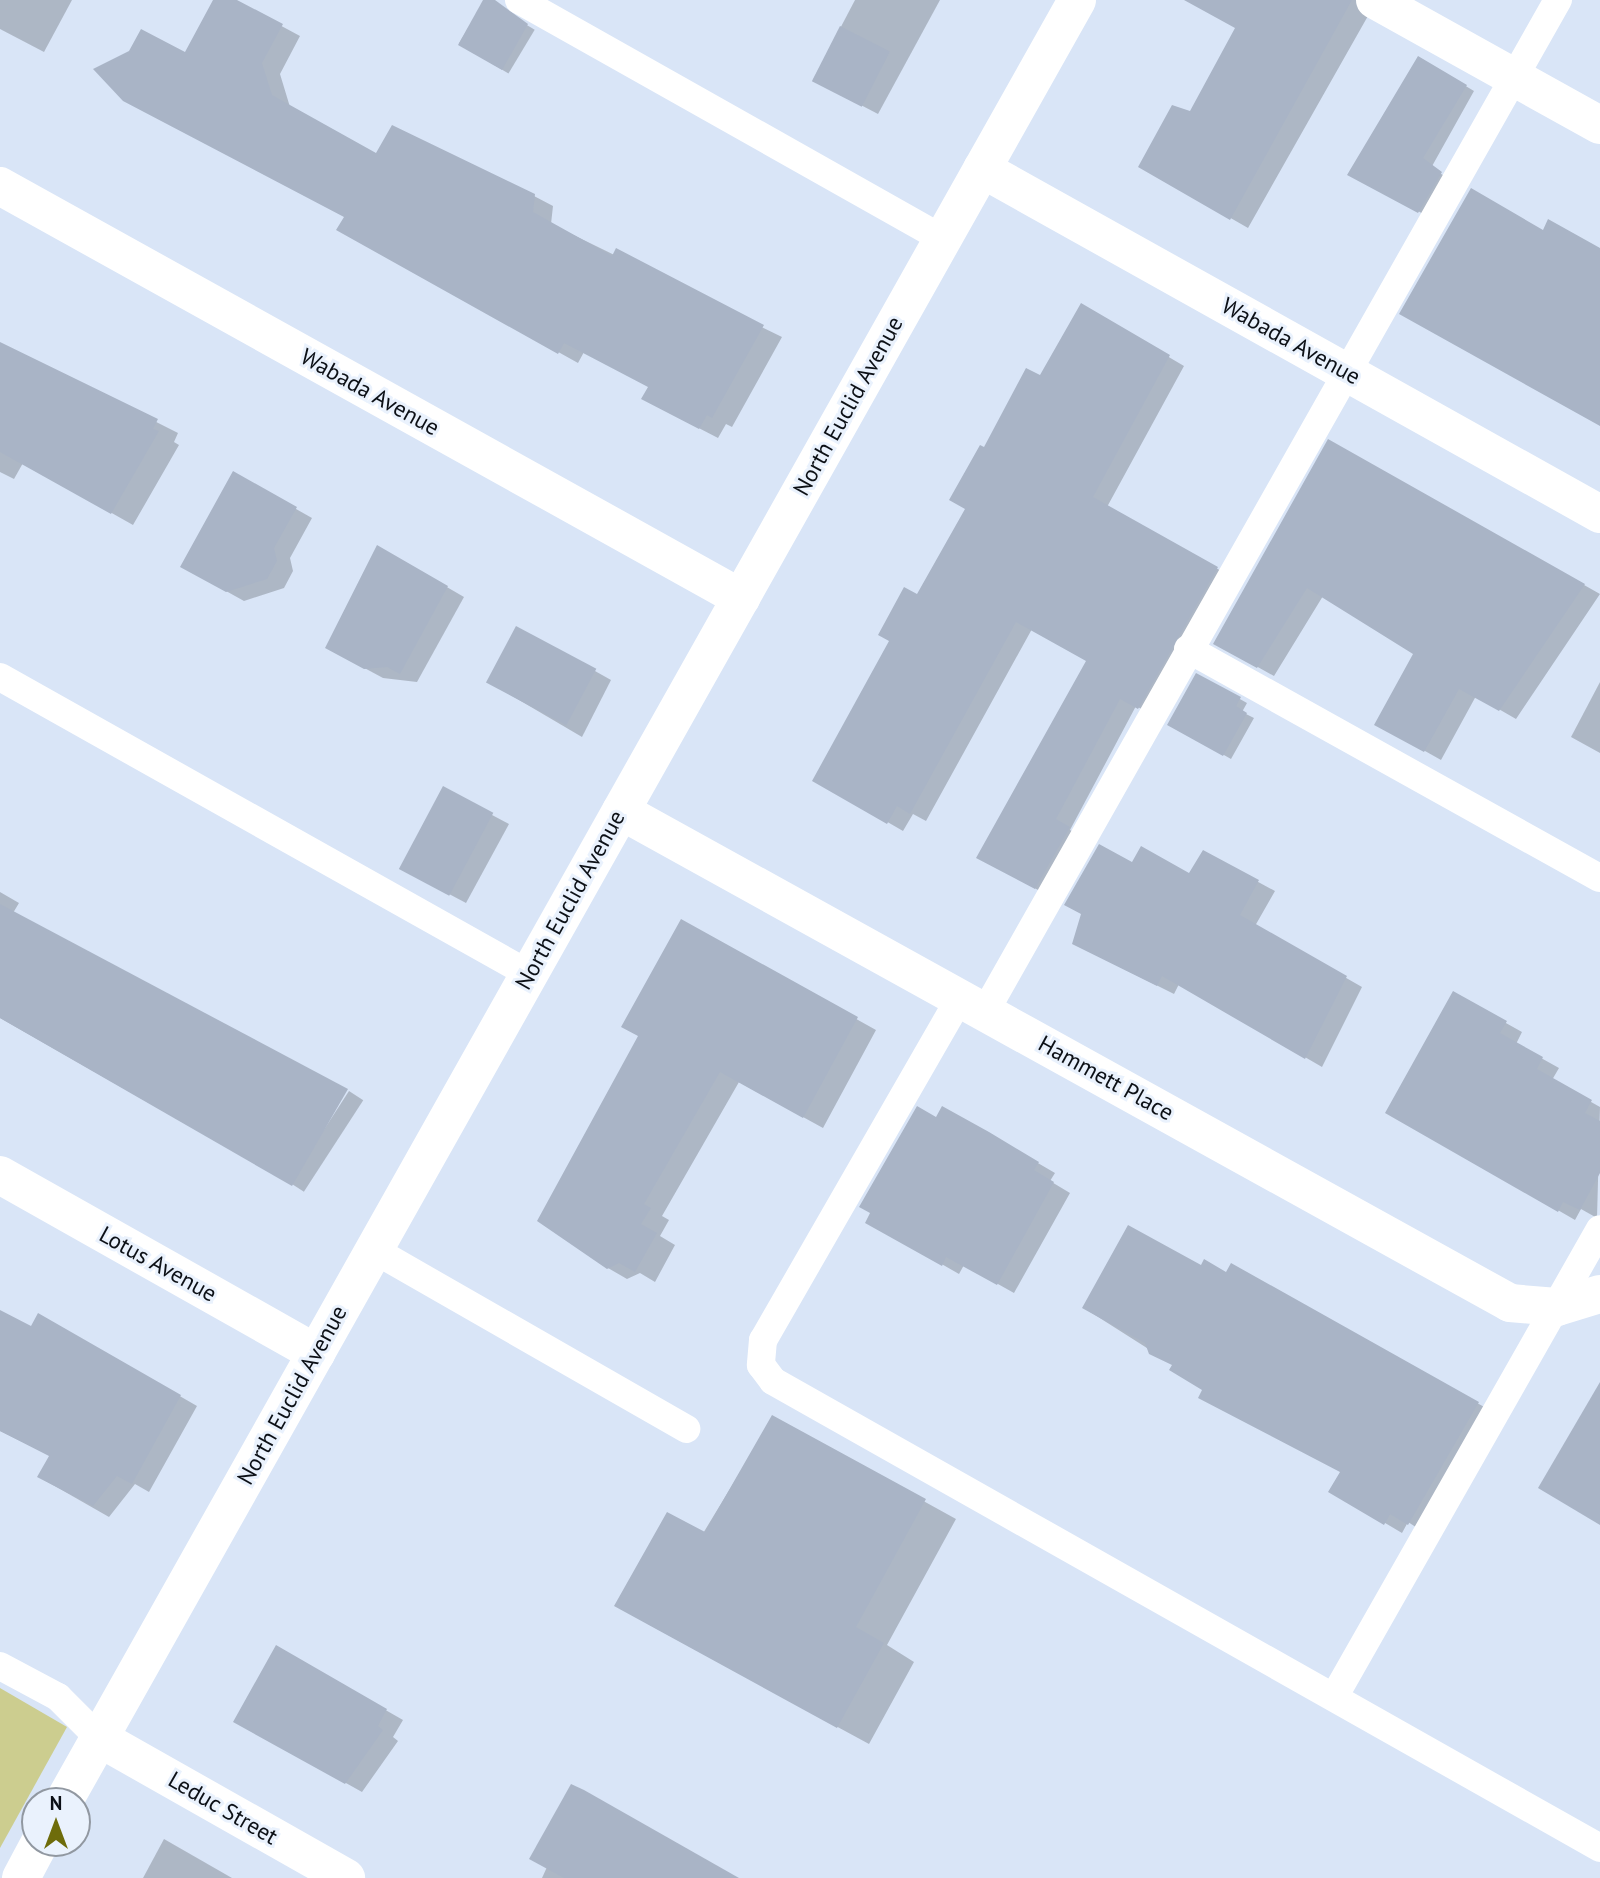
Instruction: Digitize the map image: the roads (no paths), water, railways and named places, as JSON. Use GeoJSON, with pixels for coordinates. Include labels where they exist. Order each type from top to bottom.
{"type":"FeatureCollection","features":[{"type":"Feature","properties":{"kind":"street","name":"North Euclid Avenue"},"geometry":{"type":"LineString","coordinates":[[72,1787],[1077,0]]}},
{"type":"Feature","properties":{"kind":"street"},"geometry":{"type":"LineString","coordinates":[[1375,0],[1600,125]]}},
{"type":"Feature","properties":{"kind":"street","name":"Wabada Avenue"},"geometry":{"type":"LineString","coordinates":[[982,169],[1600,514]]}},
{"type":"Feature","properties":{"kind":"street","name":"Wabada Avenue"},"geometry":{"type":"LineString","coordinates":[[0,186],[741,598]]}},
{"type":"Feature","properties":{"kind":"street","name":"Hammett Place"},"geometry":{"type":"LineString","coordinates":[[621,811],[973,1003],[1510,1303],[1557,1307],[1600,1294]]}},
{"type":"Feature","properties":{"kind":"street","name":"Lotus Avenue"},"geometry":{"type":"LineString","coordinates":[[0,1175],[316,1353]]}},
{"type":"Feature","properties":{"kind":"street","name":"Leduc Street"},"geometry":{"type":"LineString","coordinates":[[99,1738],[346,1878]]}},
{"type":"Feature","properties":{"kind":"street"},"geometry":{"type":"LineString","coordinates":[[21,1878],[32,1857]]}},
{"type":"Feature","properties":{"kind":"lane"},"geometry":{"type":"LineString","coordinates":[[519,0],[942,238]]}},
{"type":"Feature","properties":{"kind":"lane"},"geometry":{"type":"LineString","coordinates":[[1558,0],[1350,374],[1188,649],[973,1003],[763,1340],[761,1365],[773,1381],[1600,1847]]}},
{"type":"Feature","properties":{"kind":"lane"},"geometry":{"type":"LineString","coordinates":[[1188,649],[1600,878]]}},
{"type":"Feature","properties":{"kind":"lane"},"geometry":{"type":"LineString","coordinates":[[0,677],[529,974]]}},
{"type":"Feature","properties":{"kind":"lane"},"geometry":{"type":"LineString","coordinates":[[1334,1698],[1600,1229]]}},
{"type":"Feature","properties":{"kind":"lane"},"geometry":{"type":"LineString","coordinates":[[374,1250],[686,1429]]}},
{"type":"Feature","properties":{"kind":"lane"},"geometry":{"type":"LineString","coordinates":[[0,1665],[58,1698],[99,1738]]}}]}
